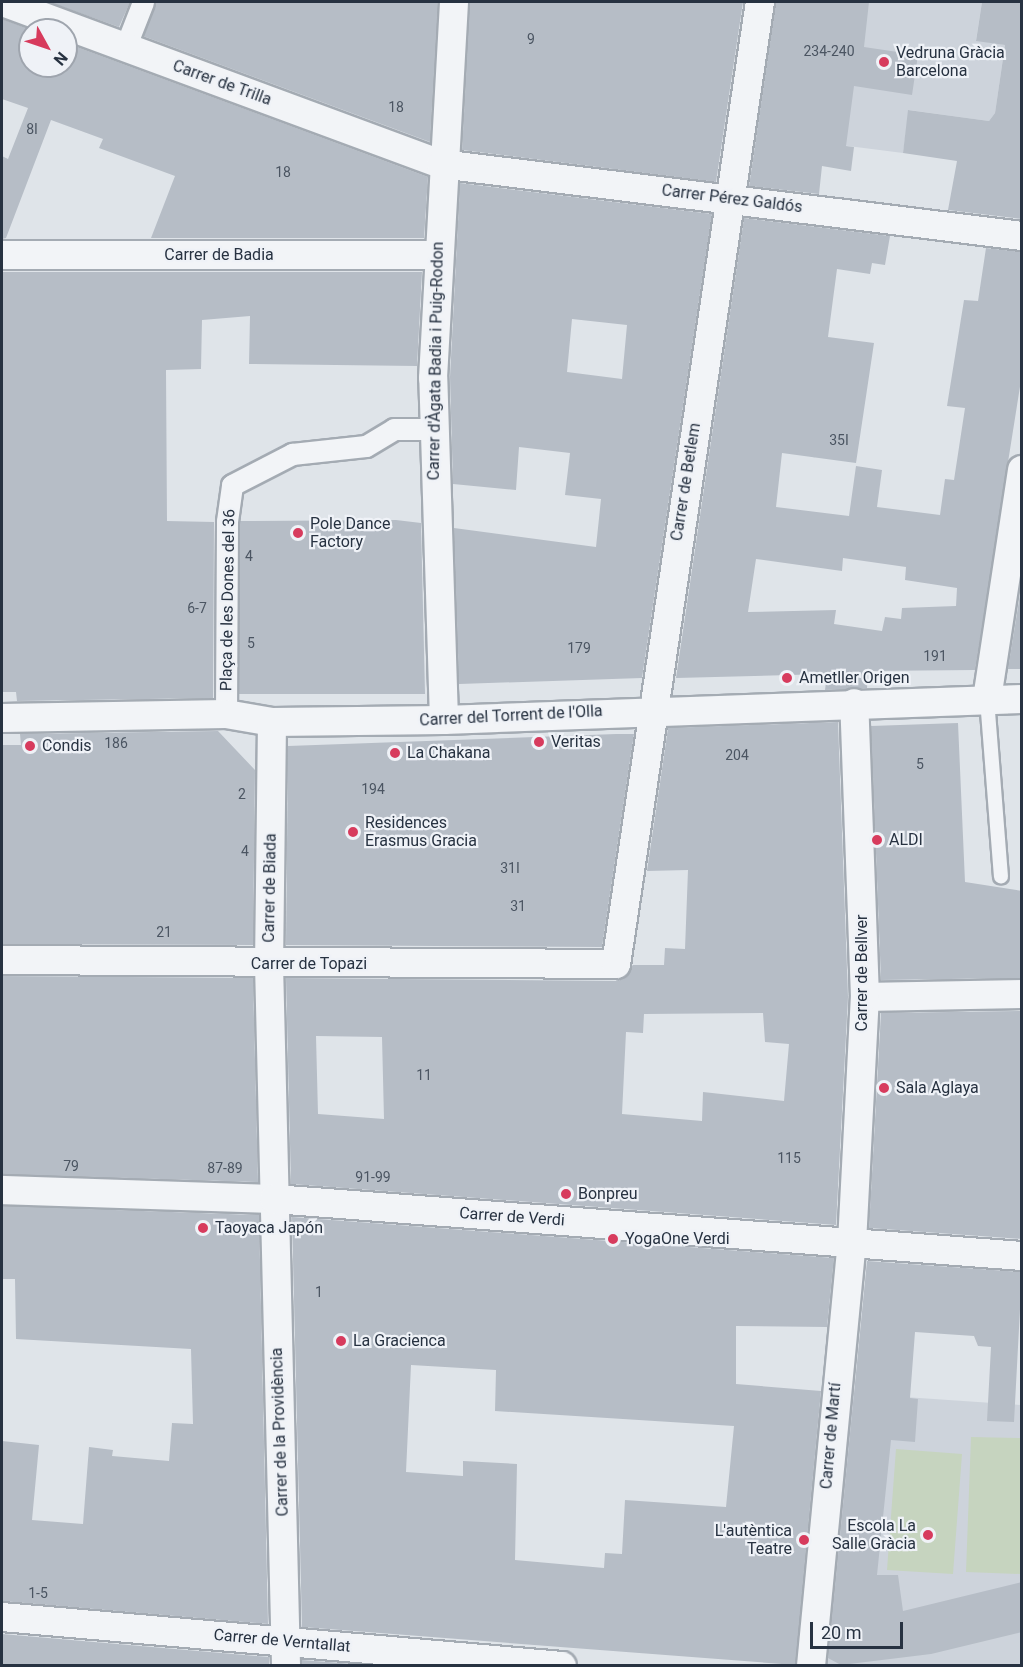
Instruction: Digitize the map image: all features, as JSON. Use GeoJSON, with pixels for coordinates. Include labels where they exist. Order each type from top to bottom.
{"type":"FeatureCollection","features":[{"type":"Feature","properties":{"kind":"street","name":"Carrer de Trilla"},"geometry":{"type":"LineString","coordinates":[[3,2],[441,164]]}},
{"type":"Feature","properties":{"kind":"street"},"geometry":{"type":"LineString","coordinates":[[125,48],[143,2]]}},
{"type":"Feature","properties":{"kind":"street","name":"Carrer d'Àgata Badia i Puig-Rodon"},"geometry":{"type":"LineString","coordinates":[[444,720],[433,429],[441,164],[454,2]]}},
{"type":"Feature","properties":{"kind":"street","name":"Carrer de Betlem"},"geometry":{"type":"LineString","coordinates":[[616,963],[651,709],[760,2]]}},
{"type":"Feature","properties":{"kind":"street","name":"Carrer Pérez Galdós"},"geometry":{"type":"LineString","coordinates":[[441,164],[1022,236]]}},
{"type":"Feature","properties":{"kind":"street","name":"Carrer de Badia"},"geometry":{"type":"LineString","coordinates":[[2,255],[437,255]]}},
{"type":"Feature","properties":{"kind":"street","name":"Plaça de les Dones del 36"},"geometry":{"type":"LineString","coordinates":[[226,714],[227,521],[232,485],[292,454],[366,446],[394,429],[433,429]]}},
{"type":"Feature","properties":{"kind":"street"},"geometry":{"type":"LineString","coordinates":[[987,699],[1022,470]]}},
{"type":"Feature","properties":{"kind":"street","name":"Carrer del Torrent de l'Olla"},"geometry":{"type":"LineString","coordinates":[[2,718],[226,714],[272,722],[444,720],[651,709],[1022,699]]}},
{"type":"Feature","properties":{"kind":"street","name":"Carrer de Bellver"},"geometry":{"type":"LineString","coordinates":[[852,1243],[865,996],[854,703]]}},
{"type":"Feature","properties":{"kind":"street","name":"Carrer de Biada"},"geometry":{"type":"LineString","coordinates":[[272,722],[269,964],[274,1199]]}},
{"type":"Feature","properties":{"kind":"street","name":"Carrer de Topazi"},"geometry":{"type":"LineString","coordinates":[[2,960],[269,964],[616,963]]}},
{"type":"Feature","properties":{"kind":"street"},"geometry":{"type":"LineString","coordinates":[[865,996],[1022,994]]}},
{"type":"Feature","properties":{"kind":"street","name":"Carrer de Verdi"},"geometry":{"type":"LineString","coordinates":[[2,1190],[274,1199],[1022,1256]]}},
{"type":"Feature","properties":{"kind":"street","name":"Carrer de la Providència"},"geometry":{"type":"LineString","coordinates":[[274,1199],[281,1649]]}},
{"type":"Feature","properties":{"kind":"street","name":"Carrer de Martí"},"geometry":{"type":"LineString","coordinates":[[811,1665],[852,1243]]}},
{"type":"Feature","properties":{"kind":"street","name":"Carrer de Verntallat"},"geometry":{"type":"LineString","coordinates":[[2,1617],[281,1649],[562,1665]]}},
{"type":"Feature","properties":{"kind":"lane"},"geometry":{"type":"LineString","coordinates":[[987,699],[1001,876]]}},
{"type":"Feature","properties":{"kind":"shaded area","name":"Vedruna Gràcia Barcelona"},"geometry":{"type":"Polygon","coordinates":[[[774,2],[982,2],[976,40],[1005,45],[995,113],[989,121],[909,110],[903,153],[754,134],[774,2]]]}},
{"type":"Feature","properties":{"kind":"shaded area","name":"Escola La Salle Gràcia"},"geometry":{"type":"Polygon","coordinates":[[[846,1393],[1021,1405],[1021,1665],[823,1666],[846,1393]]]}},
{"type":"Feature","properties":{"kind":"green space"},"geometry":{"type":"Polygon","coordinates":[[[971,1437],[1021,1438],[1021,1574],[966,1572],[971,1437]]]}},
{"type":"Feature","properties":{"kind":"green space"},"geometry":{"type":"Polygon","coordinates":[[[896,1449],[962,1454],[953,1574],[887,1570],[896,1449]]]}},
{"type":"Feature","properties":{"kind":"building"},"geometry":{"type":"Polygon","coordinates":[[[49,2],[130,2],[119,27],[49,2]]]}},
{"type":"Feature","properties":{"kind":"building"},"geometry":{"type":"Polygon","coordinates":[[[156,2],[438,2],[430,142],[143,36],[156,2]]]}},
{"type":"Feature","properties":{"kind":"building"},"geometry":{"type":"Polygon","coordinates":[[[470,2],[743,2],[716,182],[462,150],[470,2]]]}},
{"type":"Feature","properties":{"kind":"building"},"geometry":{"type":"Polygon","coordinates":[[[776,2],[869,2],[864,47],[918,55],[912,95],[854,86],[846,146],[854,147],[851,171],[822,166],[819,194],[749,186],[776,2]]]}},
{"type":"Feature","properties":{"kind":"building"},"geometry":{"type":"Polygon","coordinates":[[[982,2],[1022,3],[1022,219],[948,210],[957,161],[903,153],[908,110],[989,121],[995,113],[1005,45],[976,41],[982,2]]]}},
{"type":"Feature","properties":{"kind":"building"},"geometry":{"type":"Polygon","coordinates":[[[2,19],[18,25],[18,78],[78,78],[78,47],[428,177],[424,238],[151,238],[175,176],[99,148],[103,139],[51,120],[6,238],[2,239],[2,156],[8,159],[28,108],[2,99],[2,19]]]}},
{"type":"Feature","properties":{"kind":"building"},"geometry":{"type":"Polygon","coordinates":[[[460,183],[712,214],[642,678],[459,684],[454,528],[596,547],[601,499],[565,495],[570,453],[519,447],[516,490],[453,484],[450,377],[460,183]],[[572,319],[567,372],[622,379],[627,325],[572,319]]]}},
{"type":"Feature","properties":{"kind":"building"},"geometry":{"type":"Polygon","coordinates":[[[744,218],[890,236],[885,265],[872,263],[870,274],[837,269],[828,337],[874,343],[856,463],[782,453],[776,507],[849,516],[856,466],[882,470],[877,507],[940,515],[945,479],[954,480],[965,408],[947,406],[964,300],[978,301],[986,248],[1022,252],[1022,374],[975,670],[868,671],[867,688],[825,690],[827,674],[676,678],[744,218]],[[843,558],[842,571],[756,559],[748,612],[836,610],[834,624],[882,631],[885,617],[901,619],[902,608],[956,606],[957,588],[905,580],[906,567],[843,558]]]}},
{"type":"Feature","properties":{"kind":"building"},"geometry":{"type":"Polygon","coordinates":[[[2,272],[422,272],[417,366],[249,364],[250,316],[202,320],[201,369],[166,370],[167,521],[214,522],[213,698],[17,701],[16,692],[2,692],[2,272]]]}},
{"type":"Feature","properties":{"kind":"building"},"geometry":{"type":"Polygon","coordinates":[[[396,520],[421,523],[425,694],[239,694],[240,521],[396,520]]]}},
{"type":"Feature","properties":{"kind":"building"},"geometry":{"type":"Polygon","coordinates":[[[1022,582],[1022,669],[1008,669],[1022,582]]]}},
{"type":"Feature","properties":{"kind":"building"},"geometry":{"type":"Polygon","coordinates":[[[838,722],[848,997],[836,1225],[291,1184],[286,978],[616,981],[633,965],[664,965],[665,948],[685,949],[688,870],[647,871],[668,728],[838,722]],[[763,1013],[644,1014],[643,1033],[626,1032],[622,1114],[702,1121],[703,1092],[784,1101],[789,1044],[765,1042],[763,1013]],[[316,1036],[318,1114],[384,1119],[382,1037],[316,1036]]]}},
{"type":"Feature","properties":{"kind":"building"},"geometry":{"type":"Polygon","coordinates":[[[958,723],[965,882],[1022,891],[1022,978],[881,980],[871,726],[958,723]]]}},
{"type":"Feature","properties":{"kind":"building"},"geometry":{"type":"Polygon","coordinates":[[[218,731],[255,770],[253,945],[2,944],[2,745],[21,745],[20,734],[218,731]]]}},
{"type":"Feature","properties":{"kind":"building"},"geometry":{"type":"Polygon","coordinates":[[[634,734],[602,947],[286,945],[288,746],[634,734]]]}},
{"type":"Feature","properties":{"kind":"building"},"geometry":{"type":"Polygon","coordinates":[[[2,976],[253,978],[258,1182],[2,1174],[2,976]]]}},
{"type":"Feature","properties":{"kind":"building"},"geometry":{"type":"Polygon","coordinates":[[[1022,1011],[1022,1239],[869,1228],[881,1013],[1022,1011]]]}},
{"type":"Feature","properties":{"kind":"building"},"geometry":{"type":"Polygon","coordinates":[[[2,1206],[259,1215],[268,1624],[2,1601],[2,1441],[39,1445],[32,1520],[83,1524],[89,1447],[113,1450],[112,1456],[169,1461],[172,1423],[193,1424],[191,1349],[16,1339],[15,1279],[2,1279],[2,1206]]]}},
{"type":"Feature","properties":{"kind":"building"},"geometry":{"type":"Polygon","coordinates":[[[292,1217],[834,1258],[827,1327],[736,1326],[736,1384],[821,1391],[795,1665],[302,1627],[292,1217]],[[411,1365],[406,1472],[463,1476],[463,1461],[517,1464],[515,1560],[604,1568],[605,1553],[622,1554],[625,1500],[726,1507],[734,1426],[495,1411],[496,1370],[411,1365]]]}},
{"type":"Feature","properties":{"kind":"building"},"geometry":{"type":"Polygon","coordinates":[[[867,1261],[1022,1272],[1014,1422],[987,1421],[991,1347],[978,1346],[974,1336],[915,1332],[910,1398],[918,1399],[915,1442],[891,1440],[877,1575],[898,1575],[903,1611],[1022,1582],[1022,1632],[931,1654],[841,1665],[828,1658],[867,1261]]]}},
{"type":"Feature","properties":{"kind":"building"},"geometry":{"type":"Polygon","coordinates":[[[2,1634],[269,1657],[269,1665],[2,1665],[2,1634]]]}},
{"type":"Feature","properties":{"kind":"building"},"geometry":{"type":"Polygon","coordinates":[[[302,1660],[367,1665],[302,1665],[302,1660]]]}},
{"type":"Feature","properties":{"kind":"place","name":"Vedruna Gràcia Barcelona"},"geometry":{"type":"Point","coordinates":[884,62]}},
{"type":"Feature","properties":{"kind":"place","name":"Pole Dance Factory"},"geometry":{"type":"Point","coordinates":[298,533]}},
{"type":"Feature","properties":{"kind":"place","name":"Ametller Origen"},"geometry":{"type":"Point","coordinates":[787,678]}},
{"type":"Feature","properties":{"kind":"place","name":"Veritas"},"geometry":{"type":"Point","coordinates":[539,742]}},
{"type":"Feature","properties":{"kind":"place","name":"Condis"},"geometry":{"type":"Point","coordinates":[30,746]}},
{"type":"Feature","properties":{"kind":"place","name":"La Chakana"},"geometry":{"type":"Point","coordinates":[395,753]}},
{"type":"Feature","properties":{"kind":"place","name":"Residences Erasmus Gracia"},"geometry":{"type":"Point","coordinates":[353,832]}},
{"type":"Feature","properties":{"kind":"place","name":"ALDI"},"geometry":{"type":"Point","coordinates":[877,840]}},
{"type":"Feature","properties":{"kind":"place","name":"Sala Aglaya"},"geometry":{"type":"Point","coordinates":[884,1088]}},
{"type":"Feature","properties":{"kind":"place","name":"Bonpreu"},"geometry":{"type":"Point","coordinates":[566,1194]}},
{"type":"Feature","properties":{"kind":"place","name":"Taoyaca Japón"},"geometry":{"type":"Point","coordinates":[203,1228]}},
{"type":"Feature","properties":{"kind":"place","name":"YogaOne Verdi"},"geometry":{"type":"Point","coordinates":[613,1239]}},
{"type":"Feature","properties":{"kind":"place","name":"La Gracienca"},"geometry":{"type":"Point","coordinates":[341,1341]}},
{"type":"Feature","properties":{"kind":"place","name":"Escola La Salle Gràcia"},"geometry":{"type":"Point","coordinates":[928,1535]}},
{"type":"Feature","properties":{"kind":"place","name":"L'autèntica Teatre"},"geometry":{"type":"Point","coordinates":[804,1540]}}]}
